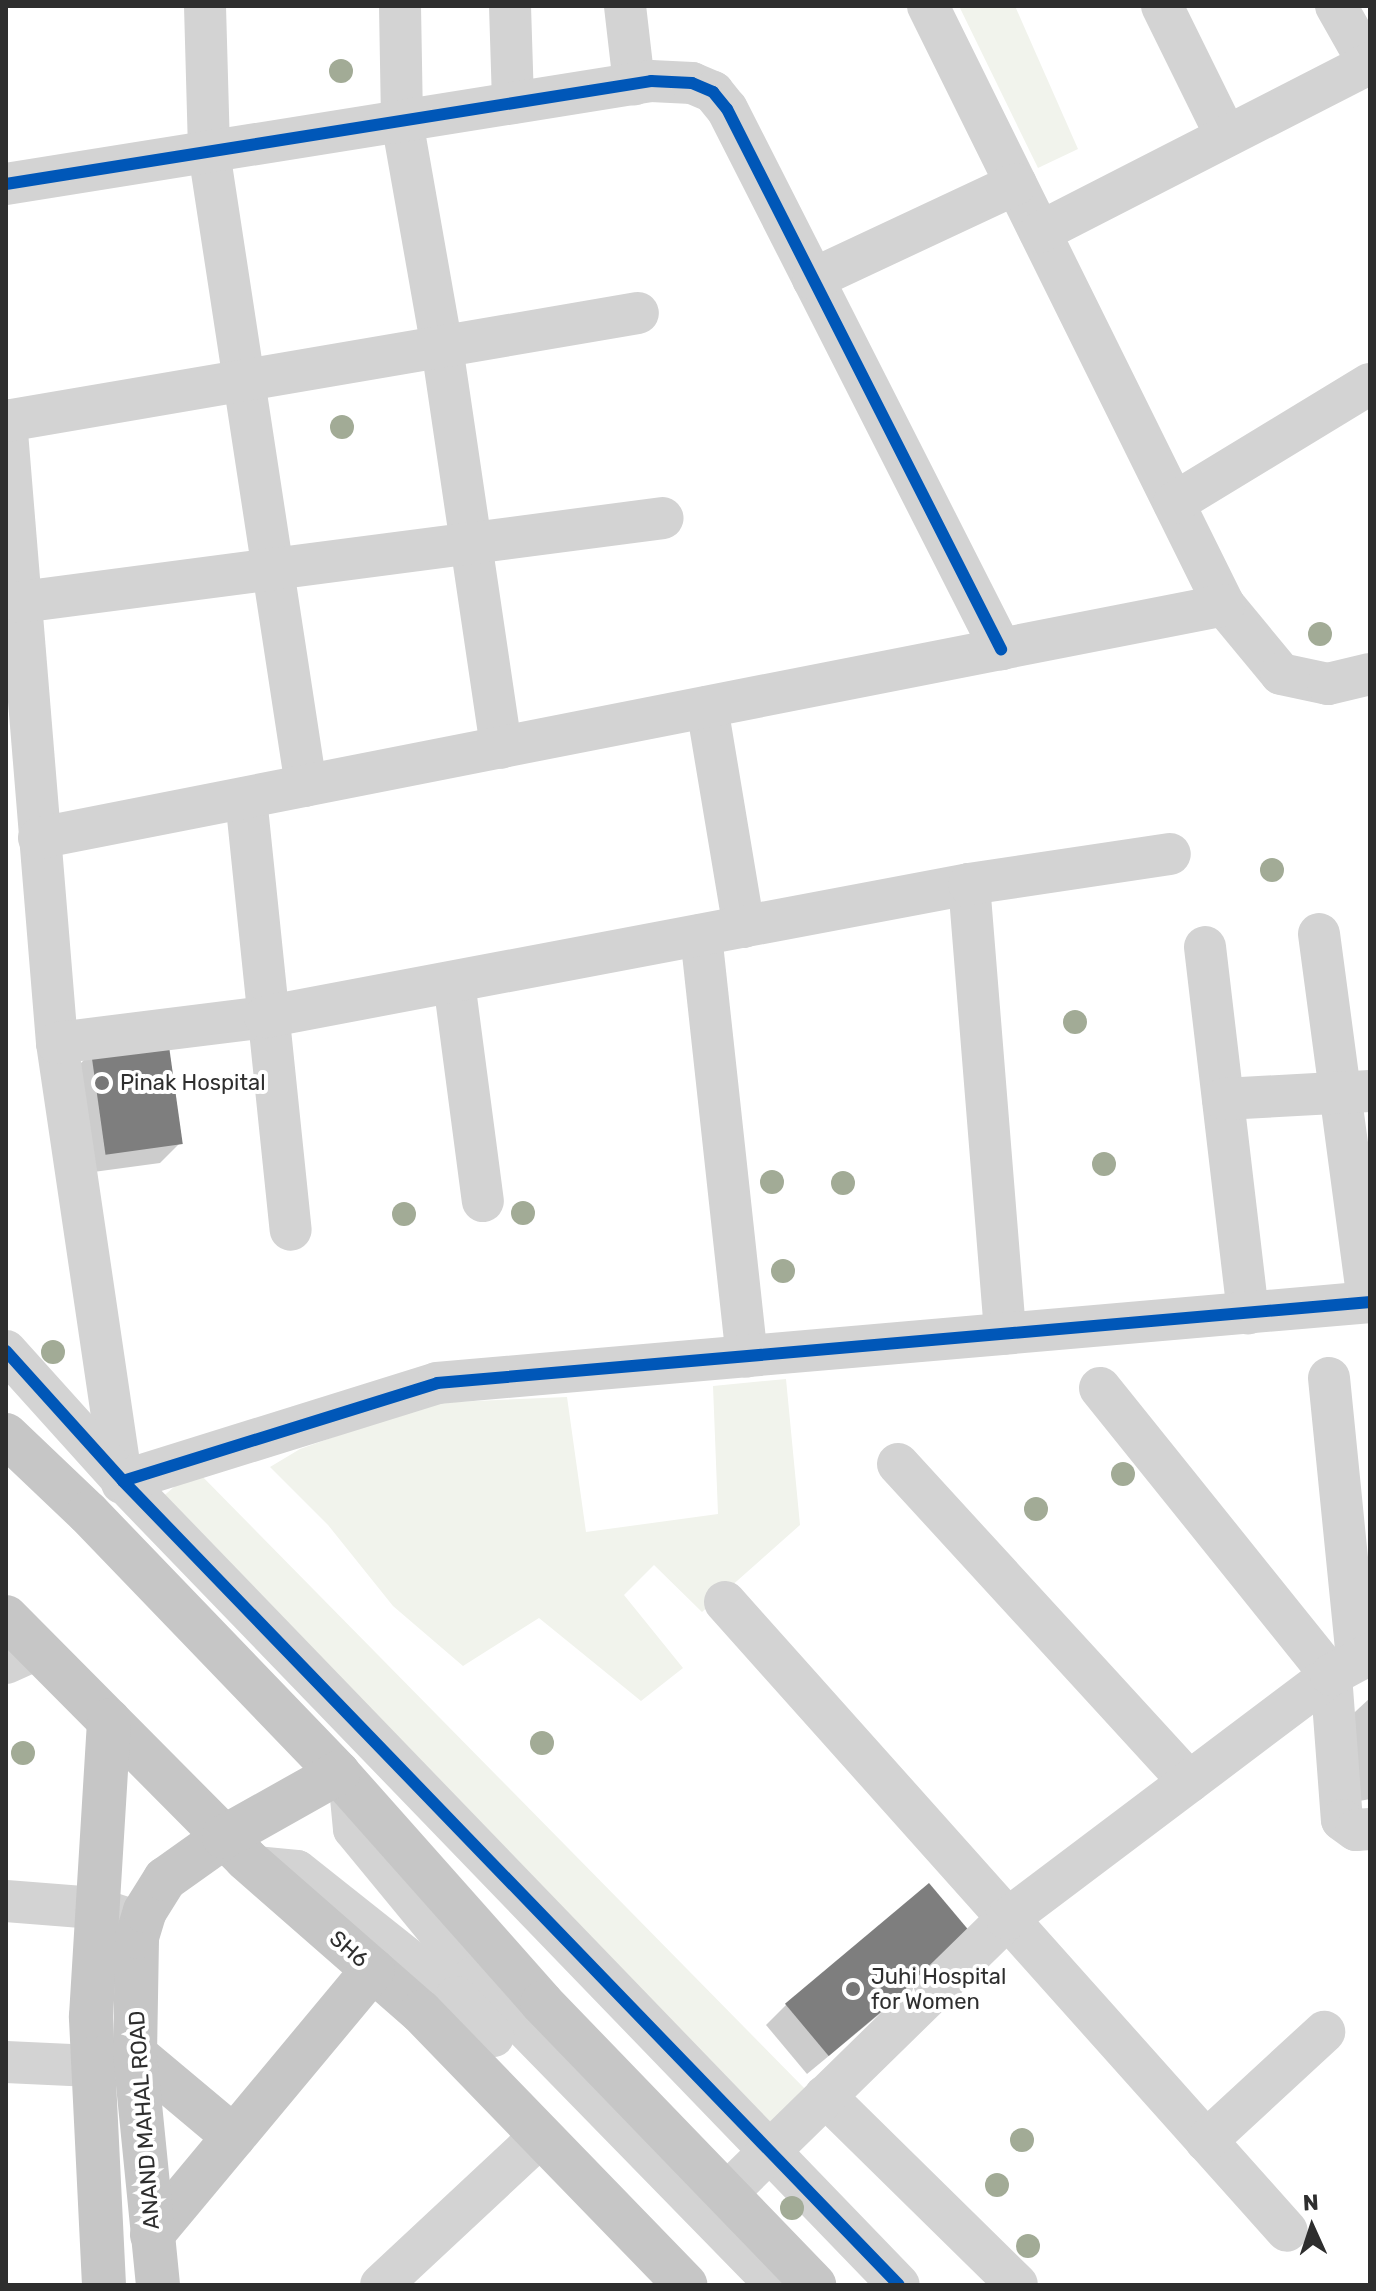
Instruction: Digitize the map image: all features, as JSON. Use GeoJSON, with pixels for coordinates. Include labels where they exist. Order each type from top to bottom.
{"type":"FeatureCollection","features":[{"type":"Feature","properties":{"kind":"main road"},"geometry":{"type":"LineString","coordinates":[[6,1435],[88,1513],[344,1780],[542,2003],[728,2192],[814,2285]]}},
{"type":"Feature","properties":{"kind":"main road","name":"SH6"},"geometry":{"type":"LineString","coordinates":[[6,1617],[22,1656],[109,1721],[255,1867],[373,1970],[686,2285]]}},
{"type":"Feature","properties":{"kind":"main road","name":"ANAND MAHAL ROAD"},"geometry":{"type":"LineString","coordinates":[[104,2285],[92,2066],[95,1908],[109,1721]]}},
{"type":"Feature","properties":{"kind":"main road","name":"ANAND MAHAL ROAD"},"geometry":{"type":"LineString","coordinates":[[158,2285],[135,2054],[141,1923],[165,1879],[224,1837],[344,1780]]}},
{"type":"Feature","properties":{"kind":"main road"},"geometry":{"type":"LineString","coordinates":[[152,2235],[373,1970]]}},
{"type":"Feature","properties":{"kind":"main road"},"geometry":{"type":"LineString","coordinates":[[135,2054],[234,2137]]}},
{"type":"Feature","properties":{"kind":"street"},"geometry":{"type":"LineString","coordinates":[[205,6],[209,152],[247,380],[306,786]]}},
{"type":"Feature","properties":{"kind":"street"},"geometry":{"type":"LineString","coordinates":[[400,6],[402,121],[442,347],[501,748]]}},
{"type":"Feature","properties":{"kind":"street"},"geometry":{"type":"LineString","coordinates":[[510,6],[513,103]]}},
{"type":"Feature","properties":{"kind":"street"},"geometry":{"type":"LineString","coordinates":[[625,6],[634,84]]}},
{"type":"Feature","properties":{"kind":"street"},"geometry":{"type":"LineString","coordinates":[[928,6],[1224,605],[1281,674],[1328,684],[1370,674]]}},
{"type":"Feature","properties":{"kind":"street"},"geometry":{"type":"LineString","coordinates":[[1162,6],[1226,136]]}},
{"type":"Feature","properties":{"kind":"street"},"geometry":{"type":"LineString","coordinates":[[1040,232],[1370,63],[1336,6]]}},
{"type":"Feature","properties":{"kind":"street"},"geometry":{"type":"LineString","coordinates":[[6,184],[634,84],[692,83],[713,92],[813,279],[1001,649]]}},
{"type":"Feature","properties":{"kind":"street"},"geometry":{"type":"LineString","coordinates":[[813,279],[1016,184]]}},
{"type":"Feature","properties":{"kind":"street"},"geometry":{"type":"LineString","coordinates":[[123,1481],[57,1043],[6,420],[638,313]]}},
{"type":"Feature","properties":{"kind":"street"},"geometry":{"type":"LineString","coordinates":[[1174,503],[1370,384]]}},
{"type":"Feature","properties":{"kind":"street"},"geometry":{"type":"LineString","coordinates":[[21,602],[663,518]]}},
{"type":"Feature","properties":{"kind":"street"},"geometry":{"type":"LineString","coordinates":[[39,838],[1224,605]]}},
{"type":"Feature","properties":{"kind":"street"},"geometry":{"type":"LineString","coordinates":[[707,707],[744,927]]}},
{"type":"Feature","properties":{"kind":"street"},"geometry":{"type":"LineString","coordinates":[[246,798],[265,1017],[291,1230]]}},
{"type":"Feature","properties":{"kind":"street"},"geometry":{"type":"LineString","coordinates":[[57,1043],[265,1017],[969,884],[1170,854]]}},
{"type":"Feature","properties":{"kind":"street"},"geometry":{"type":"LineString","coordinates":[[969,884],[1005,1334]]}},
{"type":"Feature","properties":{"kind":"street"},"geometry":{"type":"LineString","coordinates":[[88,1513],[123,1481],[437,1383],[1369,1302],[1355,1092],[1319,934]]}},
{"type":"Feature","properties":{"kind":"street"},"geometry":{"type":"LineString","coordinates":[[701,935],[747,1356]]}},
{"type":"Feature","properties":{"kind":"street"},"geometry":{"type":"LineString","coordinates":[[1205,947],[1248,1313]]}},
{"type":"Feature","properties":{"kind":"street"},"geometry":{"type":"LineString","coordinates":[[454,982],[483,1201]]}},
{"type":"Feature","properties":{"kind":"street"},"geometry":{"type":"LineString","coordinates":[[1223,1099],[1355,1092]]}},
{"type":"Feature","properties":{"kind":"street"},"geometry":{"type":"LineString","coordinates":[[6,1351],[123,1481],[899,2285]]}},
{"type":"Feature","properties":{"kind":"street"},"geometry":{"type":"LineString","coordinates":[[1329,1378],[1353,1663],[1342,1820],[1356,1830],[1370,1829]]}},
{"type":"Feature","properties":{"kind":"street"},"geometry":{"type":"LineString","coordinates":[[1100,1388],[1353,1663]]}},
{"type":"Feature","properties":{"kind":"street"},"geometry":{"type":"LineString","coordinates":[[898,1464],[1189,1782]]}},
{"type":"Feature","properties":{"kind":"street"},"geometry":{"type":"LineString","coordinates":[[725,1602],[1287,2231]]}},
{"type":"Feature","properties":{"kind":"street"},"geometry":{"type":"LineString","coordinates":[[728,2192],[1007,1919],[1353,1663]]}},
{"type":"Feature","properties":{"kind":"street","name":"ANAND MAHAL ROAD"},"geometry":{"type":"LineString","coordinates":[[344,1780],[384,1750]]}},
{"type":"Feature","properties":{"kind":"street"},"geometry":{"type":"LineString","coordinates":[[344,1780],[354,1829],[475,1976],[777,2285]]}},
{"type":"Feature","properties":{"kind":"street"},"geometry":{"type":"LineString","coordinates":[[255,1867],[297,1871],[456,1997],[738,2285]]}},
{"type":"Feature","properties":{"kind":"street"},"geometry":{"type":"LineString","coordinates":[[6,1901],[95,1908],[141,1923]]}},
{"type":"Feature","properties":{"kind":"street"},"geometry":{"type":"LineString","coordinates":[[1206,2141],[1324,2032]]}},
{"type":"Feature","properties":{"kind":"street"},"geometry":{"type":"LineString","coordinates":[[6,2062],[92,2066]]}},
{"type":"Feature","properties":{"kind":"street"},"geometry":{"type":"LineString","coordinates":[[825,2096],[1017,2285]]}},
{"type":"Feature","properties":{"kind":"street"},"geometry":{"type":"LineString","coordinates":[[381,2285],[541,2136]]}},
{"type":"Feature","properties":{"kind":"street"},"geometry":{"type":"LineString","coordinates":[[92,2285],[104,2285]]}},
{"type":"Feature","properties":{"kind":"shaded area"},"geometry":{"type":"Polygon","coordinates":[[[959,6],[1015,6],[1078,149],[1038,168],[959,6]]]}},
{"type":"Feature","properties":{"kind":"shaded area"},"geometry":{"type":"Polygon","coordinates":[[[786,1379],[800,1525],[702,1612],[654,1565],[624,1595],[683,1668],[641,1701],[539,1618],[463,1666],[393,1606],[328,1525],[270,1467],[300,1449],[429,1403],[567,1397],[586,1532],[718,1514],[713,1386],[786,1379]]]}},
{"type":"Feature","properties":{"kind":"shaded area"},"geometry":{"type":"Polygon","coordinates":[[[195,1469],[810,2094],[769,2135],[160,1499],[195,1469]]]}},
{"type":"Feature","properties":{"kind":"building"},"geometry":{"type":"Polygon","coordinates":[[[168,1039],[183,1144],[106,1155],[91,1050],[168,1039]]]}},
{"type":"Feature","properties":{"kind":"building"},"geometry":{"type":"Polygon","coordinates":[[[929,1883],[973,1935],[829,2056],[785,2004],[929,1883]]]}},
{"type":"Feature","properties":{"kind":"cycle path"},"geometry":{"type":"LineString","coordinates":[[6,184],[651,81],[692,83],[713,92],[727,109],[1001,649]]}},
{"type":"Feature","properties":{"kind":"cycle path"},"geometry":{"type":"LineString","coordinates":[[123,1481],[437,1383],[1370,1302]]}},
{"type":"Feature","properties":{"kind":"cycle path"},"geometry":{"type":"LineString","coordinates":[[6,1351],[123,1481],[899,2285]]}},
{"type":"Feature","properties":{"kind":"place","name":"Pinak Hospital"},"geometry":{"type":"Point","coordinates":[102,1083]}},
{"type":"Feature","properties":{"kind":"place","name":"Juhi Hospital for Women"},"geometry":{"type":"Point","coordinates":[853,1989]}}]}
